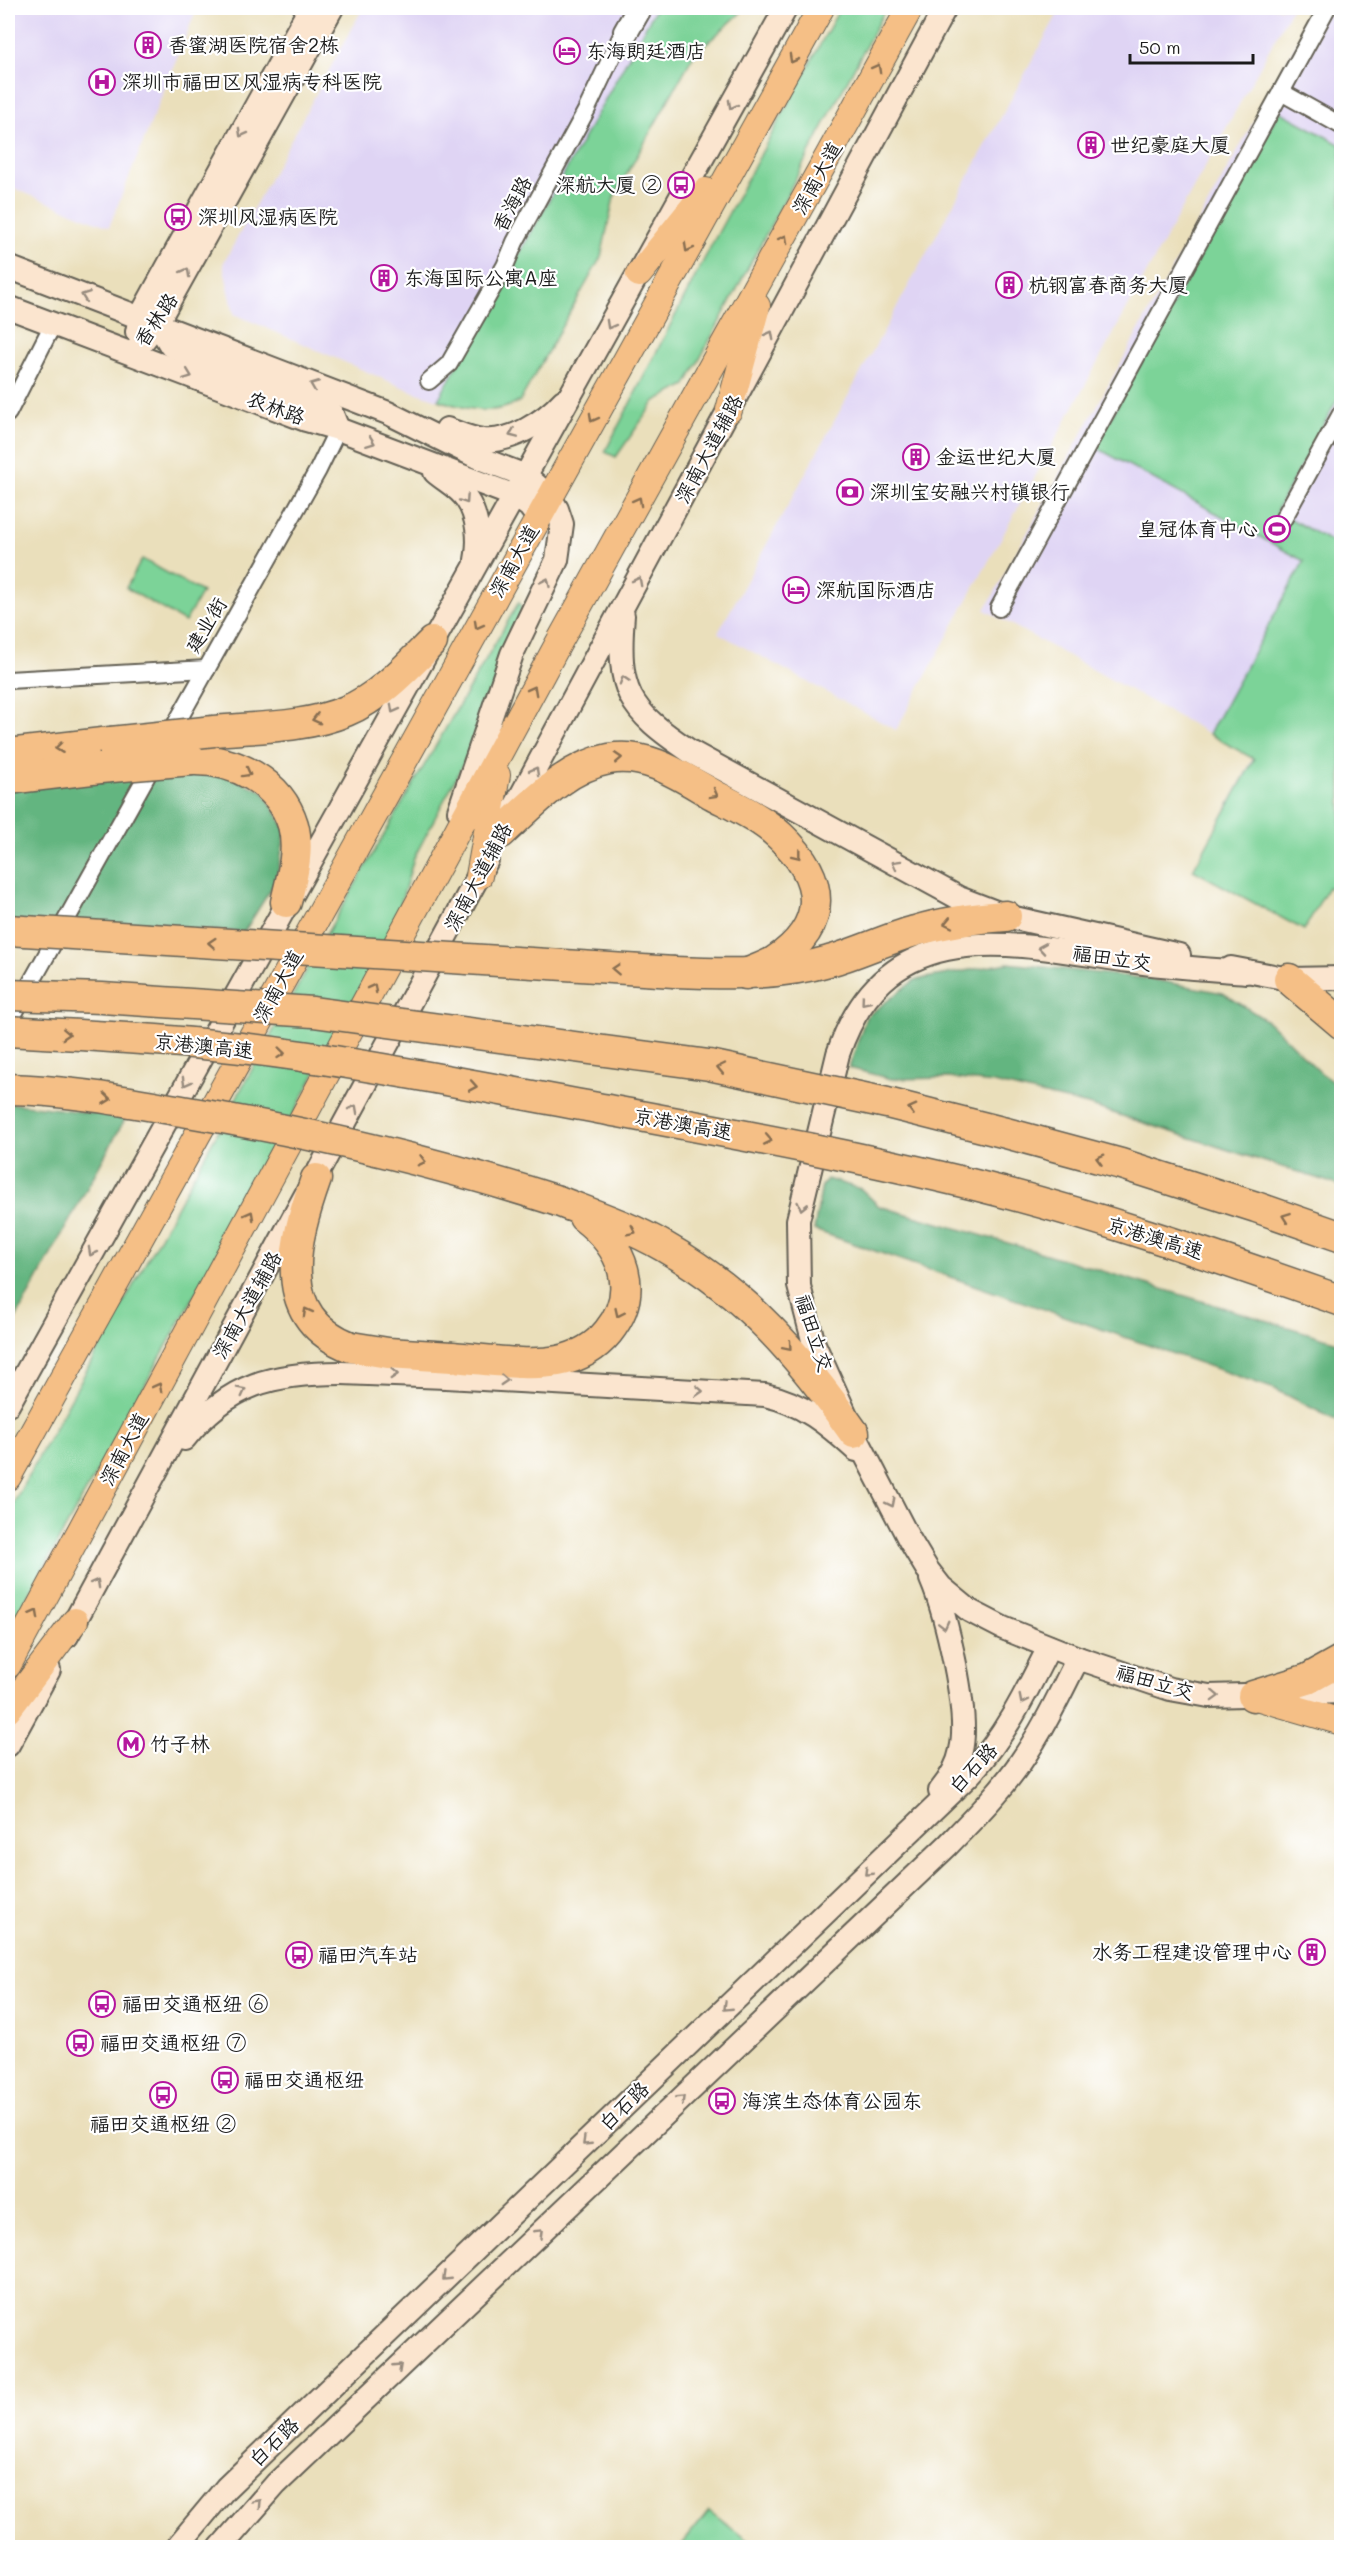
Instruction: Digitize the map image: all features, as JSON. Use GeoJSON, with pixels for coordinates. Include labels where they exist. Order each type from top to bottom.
{"type":"FeatureCollection","features":[{"type":"Feature","properties":{"kind":"highway"},"geometry":{"type":"LineString","coordinates":[[8,779],[213,731],[308,722],[346,711],[378,693],[432,642]]}},
{"type":"Feature","properties":{"kind":"highway"},"geometry":{"type":"LineString","coordinates":[[8,754],[106,755],[211,760],[243,770],[259,779],[283,804],[293,825],[296,846],[294,871],[286,902]]}},
{"type":"Feature","properties":{"kind":"highway"},"geometry":{"type":"LineString","coordinates":[[501,833],[557,783],[582,768],[608,759],[632,757],[654,762],[683,763],[759,804],[778,835],[796,852],[808,870],[815,889],[814,910],[808,928],[794,945],[774,961],[746,974]]}},
{"type":"Feature","properties":{"kind":"highway"},"geometry":{"type":"LineString","coordinates":[[8,930],[674,972],[746,974],[828,962],[914,931],[945,923],[1005,916]]}},
{"type":"Feature","properties":{"kind":"highway"},"geometry":{"type":"LineString","coordinates":[[1302,979],[1341,1024]]}},
{"type":"Feature","properties":{"kind":"highway","name":"京港澳高速"},"geometry":{"type":"LineString","coordinates":[[8,995],[102,998],[313,1012],[709,1065],[887,1103],[1006,1132],[1144,1171],[1341,1237]]}},
{"type":"Feature","properties":{"kind":"highway","name":"京港澳高速"},"geometry":{"type":"LineString","coordinates":[[8,1030],[97,1036],[293,1055],[588,1106],[877,1162],[979,1186],[1099,1220],[1221,1259],[1341,1302]]}},
{"type":"Feature","properties":{"kind":"highway"},"geometry":{"type":"LineString","coordinates":[[8,1089],[134,1102],[241,1120],[412,1158],[498,1181],[615,1223],[662,1245],[749,1306],[783,1340],[820,1385],[854,1433]]}},
{"type":"Feature","properties":{"kind":"highway"},"geometry":{"type":"LineString","coordinates":[[316,1179],[299,1230],[296,1250],[298,1290],[310,1318],[318,1328],[339,1342],[347,1360],[388,1353],[449,1367],[556,1362],[589,1350],[602,1340],[621,1311],[626,1294],[625,1280],[616,1252],[596,1226],[558,1201]]}},
{"type":"Feature","properties":{"kind":"highway"},"geometry":{"type":"LineString","coordinates":[[1254,1696],[1308,1679],[1341,1660]]}},
{"type":"Feature","properties":{"kind":"main road","name":"香林路"},"geometry":{"type":"LineString","coordinates":[[133,354],[149,320],[269,109],[295,56],[310,8]]}},
{"type":"Feature","properties":{"kind":"main road","name":"香林路"},"geometry":{"type":"LineString","coordinates":[[295,56],[332,8]]}},
{"type":"Feature","properties":{"kind":"main road"},"geometry":{"type":"LineString","coordinates":[[8,1405],[286,902],[786,8]]}},
{"type":"Feature","properties":{"kind":"main road","name":"深南大道"},"geometry":{"type":"LineString","coordinates":[[8,1477],[821,8]]}},
{"type":"Feature","properties":{"kind":"main road","name":"深南大道"},"geometry":{"type":"LineString","coordinates":[[8,1665],[507,739],[910,8]]}},
{"type":"Feature","properties":{"kind":"main road","name":"深南大道辅路"},"geometry":{"type":"LineString","coordinates":[[8,1745],[316,1179],[945,8]]}},
{"type":"Feature","properties":{"kind":"main road"},"geometry":{"type":"LineString","coordinates":[[639,273],[747,143]]}},
{"type":"Feature","properties":{"kind":"main road","name":"农林路"},"geometry":{"type":"LineString","coordinates":[[8,267],[388,413],[479,458],[526,476]]}},
{"type":"Feature","properties":{"kind":"main road"},"geometry":{"type":"LineString","coordinates":[[729,410],[767,269]]}},
{"type":"Feature","properties":{"kind":"main road","name":"农林路"},"geometry":{"type":"LineString","coordinates":[[8,307],[515,496],[529,506],[544,508]]}},
{"type":"Feature","properties":{"kind":"main road"},"geometry":{"type":"LineString","coordinates":[[149,320],[171,346],[322,406],[332,414],[338,429]]}},
{"type":"Feature","properties":{"kind":"main road"},"geometry":{"type":"LineString","coordinates":[[388,413],[484,440],[501,439],[540,420],[559,406],[576,387]]}},
{"type":"Feature","properties":{"kind":"main road"},"geometry":{"type":"LineString","coordinates":[[422,462],[467,500],[476,524],[479,544],[475,567]]}},
{"type":"Feature","properties":{"kind":"main road","name":"深南大道"},"geometry":{"type":"LineString","coordinates":[[526,476],[544,508]]}},
{"type":"Feature","properties":{"kind":"main road","name":"深南大道"},"geometry":{"type":"LineString","coordinates":[[446,853],[512,654],[556,560],[562,524],[557,509],[544,508]]}},
{"type":"Feature","properties":{"kind":"main road"},"geometry":{"type":"LineString","coordinates":[[624,608],[621,670],[628,693],[638,709],[683,763]]}},
{"type":"Feature","properties":{"kind":"main road"},"geometry":{"type":"LineString","coordinates":[[479,876],[490,808],[507,739]]}},
{"type":"Feature","properties":{"kind":"main road","name":"福田立交"},"geometry":{"type":"LineString","coordinates":[[759,804],[951,894],[1005,916],[1246,972]]}},
{"type":"Feature","properties":{"kind":"main road","name":"福田立交"},"geometry":{"type":"LineString","coordinates":[[1341,978],[1302,979],[1144,963],[1025,945],[973,944],[943,948],[918,958],[896,971],[876,988],[857,1010],[844,1033],[798,1220],[799,1286],[814,1344],[854,1433],[927,1569],[941,1587],[970,1611],[1003,1628],[1078,1658],[1153,1684],[1190,1694],[1254,1696],[1341,1692]]}},
{"type":"Feature","properties":{"kind":"main road"},"geometry":{"type":"LineString","coordinates":[[155,1475],[204,1417],[242,1390],[290,1374],[347,1360]]}},
{"type":"Feature","properties":{"kind":"main road"},"geometry":{"type":"LineString","coordinates":[[449,1367],[742,1393],[786,1400],[801,1407],[839,1435],[873,1469]]}},
{"type":"Feature","properties":{"kind":"main road"},"geometry":{"type":"LineString","coordinates":[[910,1832],[952,1774],[962,1750],[964,1734],[963,1715],[953,1661],[934,1587],[927,1569]]}},
{"type":"Feature","properties":{"kind":"main road"},"geometry":{"type":"LineString","coordinates":[[8,1710],[75,1621]]}},
{"type":"Feature","properties":{"kind":"main road","name":"白石路"},"geometry":{"type":"LineString","coordinates":[[176,2547],[199,2518],[234,2481],[910,1832],[988,1754],[1018,1711],[1049,1647]]}},
{"type":"Feature","properties":{"kind":"main road","name":"白石路"},"geometry":{"type":"LineString","coordinates":[[220,2547],[276,2484],[947,1846],[987,1804],[1020,1763],[1048,1717],[1078,1658]]}},
{"type":"Feature","properties":{"kind":"main road"},"geometry":{"type":"LineString","coordinates":[[1254,1696],[1341,1722]]}},
{"type":"Feature","properties":{"kind":"street"},"geometry":{"type":"LineString","coordinates":[[634,8],[622,31],[624,35],[629,34],[644,8]]}},
{"type":"Feature","properties":{"kind":"street"},"geometry":{"type":"LineString","coordinates":[[999,608],[1327,8]]}},
{"type":"Feature","properties":{"kind":"street","name":"香海路"},"geometry":{"type":"LineString","coordinates":[[429,381],[449,364],[505,266],[515,242],[586,111],[621,37]]}},
{"type":"Feature","properties":{"kind":"street"},"geometry":{"type":"LineString","coordinates":[[1281,92],[1341,126]]}},
{"type":"Feature","properties":{"kind":"street"},"geometry":{"type":"LineString","coordinates":[[8,413],[53,324]]}},
{"type":"Feature","properties":{"kind":"street"},"geometry":{"type":"LineString","coordinates":[[1275,534],[1341,412]]}},
{"type":"Feature","properties":{"kind":"street","name":"建业街"},"geometry":{"type":"LineString","coordinates":[[8,680],[207,669],[318,470],[338,429]]}},
{"type":"Feature","properties":{"kind":"street"},"geometry":{"type":"LineString","coordinates":[[8,1024],[207,669]]}},
{"type":"Feature","properties":{"kind":"street"},"geometry":{"type":"LineString","coordinates":[[1302,979],[1341,972]]}},
{"type":"Feature","properties":{"kind":"shaded area","name":"深圳市福田区风湿病专科医院"},"geometry":{"type":"Polygon","coordinates":[[[8,8],[197,8],[109,227],[8,186],[8,8]]]}},
{"type":"Feature","properties":{"kind":"shaded area"},"geometry":{"type":"Polygon","coordinates":[[[363,8],[656,8],[438,400],[409,390],[234,314],[223,264],[363,8]]]}},
{"type":"Feature","properties":{"kind":"shaded area"},"geometry":{"type":"Polygon","coordinates":[[[1061,8],[1292,8],[896,730],[718,633],[1061,8]]]}},
{"type":"Feature","properties":{"kind":"shaded area"},"geometry":{"type":"Polygon","coordinates":[[[1316,8],[1341,8],[1341,893],[1328,887],[1304,930],[1193,870],[1253,758],[985,610],[1316,8]]]}},
{"type":"Feature","properties":{"kind":"green space"},"geometry":{"type":"Polygon","coordinates":[[[656,8],[746,8],[693,56],[614,197],[601,257],[520,401],[500,409],[479,410],[438,400],[656,8]]]}},
{"type":"Feature","properties":{"kind":"green space"},"geometry":{"type":"Polygon","coordinates":[[[840,8],[886,8],[686,385],[655,401],[616,457],[605,452],[712,244],[840,8]]]}},
{"type":"Feature","properties":{"kind":"green space","name":"皇冠体育中心"},"geometry":{"type":"Polygon","coordinates":[[[1279,111],[1341,145],[1341,393],[1276,511],[1341,547],[1341,893],[1328,887],[1304,930],[1193,870],[1254,759],[1209,734],[1304,561],[1095,447],[1279,111]]]}},
{"type":"Feature","properties":{"kind":"green space"},"geometry":{"type":"Polygon","coordinates":[[[142,559],[202,592],[185,622],[126,588],[142,559]]]}},
{"type":"Feature","properties":{"kind":"green space"},"geometry":{"type":"Polygon","coordinates":[[[519,602],[522,609],[471,749],[414,858],[394,926],[243,1208],[8,1632],[8,1513],[327,933],[519,602]]]}},
{"type":"Feature","properties":{"kind":"green space"},"geometry":{"type":"Polygon","coordinates":[[[220,773],[263,791],[286,830],[276,881],[244,932],[8,922],[8,790],[24,786],[220,773]]]}},
{"type":"Feature","properties":{"kind":"green space"},"geometry":{"type":"Polygon","coordinates":[[[1008,963],[1150,979],[1223,993],[1269,1022],[1323,1075],[1341,1088],[1341,1186],[1088,1105],[994,1083],[948,1078],[891,1079],[849,1068],[866,1017],[915,980],[1008,963]]]}},
{"type":"Feature","properties":{"kind":"green space"},"geometry":{"type":"Polygon","coordinates":[[[8,1103],[126,1117],[8,1333],[8,1103]]]}},
{"type":"Feature","properties":{"kind":"green space"},"geometry":{"type":"Polygon","coordinates":[[[827,1179],[861,1189],[879,1206],[1341,1343],[1341,1423],[1275,1389],[814,1230],[822,1185],[827,1179]]]}},
{"type":"Feature","properties":{"kind":"green space"},"geometry":{"type":"Polygon","coordinates":[[[709,2511],[756,2547],[680,2547],[709,2511]]]}},
{"type":"Feature","properties":{"kind":"place","name":"香蜜湖医院宿舍2栋"},"geometry":{"type":"Point","coordinates":[148,45]}},
{"type":"Feature","properties":{"kind":"place","name":"东海朗廷酒店"},"geometry":{"type":"Point","coordinates":[567,51]}},
{"type":"Feature","properties":{"kind":"place","name":"深圳市福田区风湿病专科医院"},"geometry":{"type":"Point","coordinates":[102,82]}},
{"type":"Feature","properties":{"kind":"place","name":"世纪豪庭大厦"},"geometry":{"type":"Point","coordinates":[1091,145]}},
{"type":"Feature","properties":{"kind":"place","name":"深航大厦 ②"},"geometry":{"type":"Point","coordinates":[681,185]}},
{"type":"Feature","properties":{"kind":"place","name":"深圳风湿病医院"},"geometry":{"type":"Point","coordinates":[178,217]}},
{"type":"Feature","properties":{"kind":"place","name":"东海国际公寓A座"},"geometry":{"type":"Point","coordinates":[384,278]}},
{"type":"Feature","properties":{"kind":"place","name":"杭钢富春商务大厦"},"geometry":{"type":"Point","coordinates":[1009,285]}},
{"type":"Feature","properties":{"kind":"place","name":"金运世纪大厦"},"geometry":{"type":"Point","coordinates":[916,457]}},
{"type":"Feature","properties":{"kind":"place","name":"深圳宝安融兴村镇银行"},"geometry":{"type":"Point","coordinates":[850,492]}},
{"type":"Feature","properties":{"kind":"place","name":"皇冠体育中心"},"geometry":{"type":"Point","coordinates":[1277,529]}},
{"type":"Feature","properties":{"kind":"place","name":"深航国际酒店"},"geometry":{"type":"Point","coordinates":[796,590]}},
{"type":"Feature","properties":{"kind":"place","name":"竹子林"},"geometry":{"type":"Point","coordinates":[131,1744]}},
{"type":"Feature","properties":{"kind":"place","name":"水务工程建设管理中心"},"geometry":{"type":"Point","coordinates":[1312,1952]}},
{"type":"Feature","properties":{"kind":"place","name":"福田汽车站"},"geometry":{"type":"Point","coordinates":[299,1955]}},
{"type":"Feature","properties":{"kind":"place","name":"福田交通枢纽 ⑥"},"geometry":{"type":"Point","coordinates":[102,2004]}},
{"type":"Feature","properties":{"kind":"place","name":"福田交通枢纽 ⑦"},"geometry":{"type":"Point","coordinates":[80,2043]}},
{"type":"Feature","properties":{"kind":"place","name":"福田交通枢纽"},"geometry":{"type":"Point","coordinates":[225,2080]}},
{"type":"Feature","properties":{"kind":"place","name":"福田交通枢纽 ②"},"geometry":{"type":"Point","coordinates":[163,2095]}},
{"type":"Feature","properties":{"kind":"place","name":"海滨生态体育公园东"},"geometry":{"type":"Point","coordinates":[722,2101]}}]}
